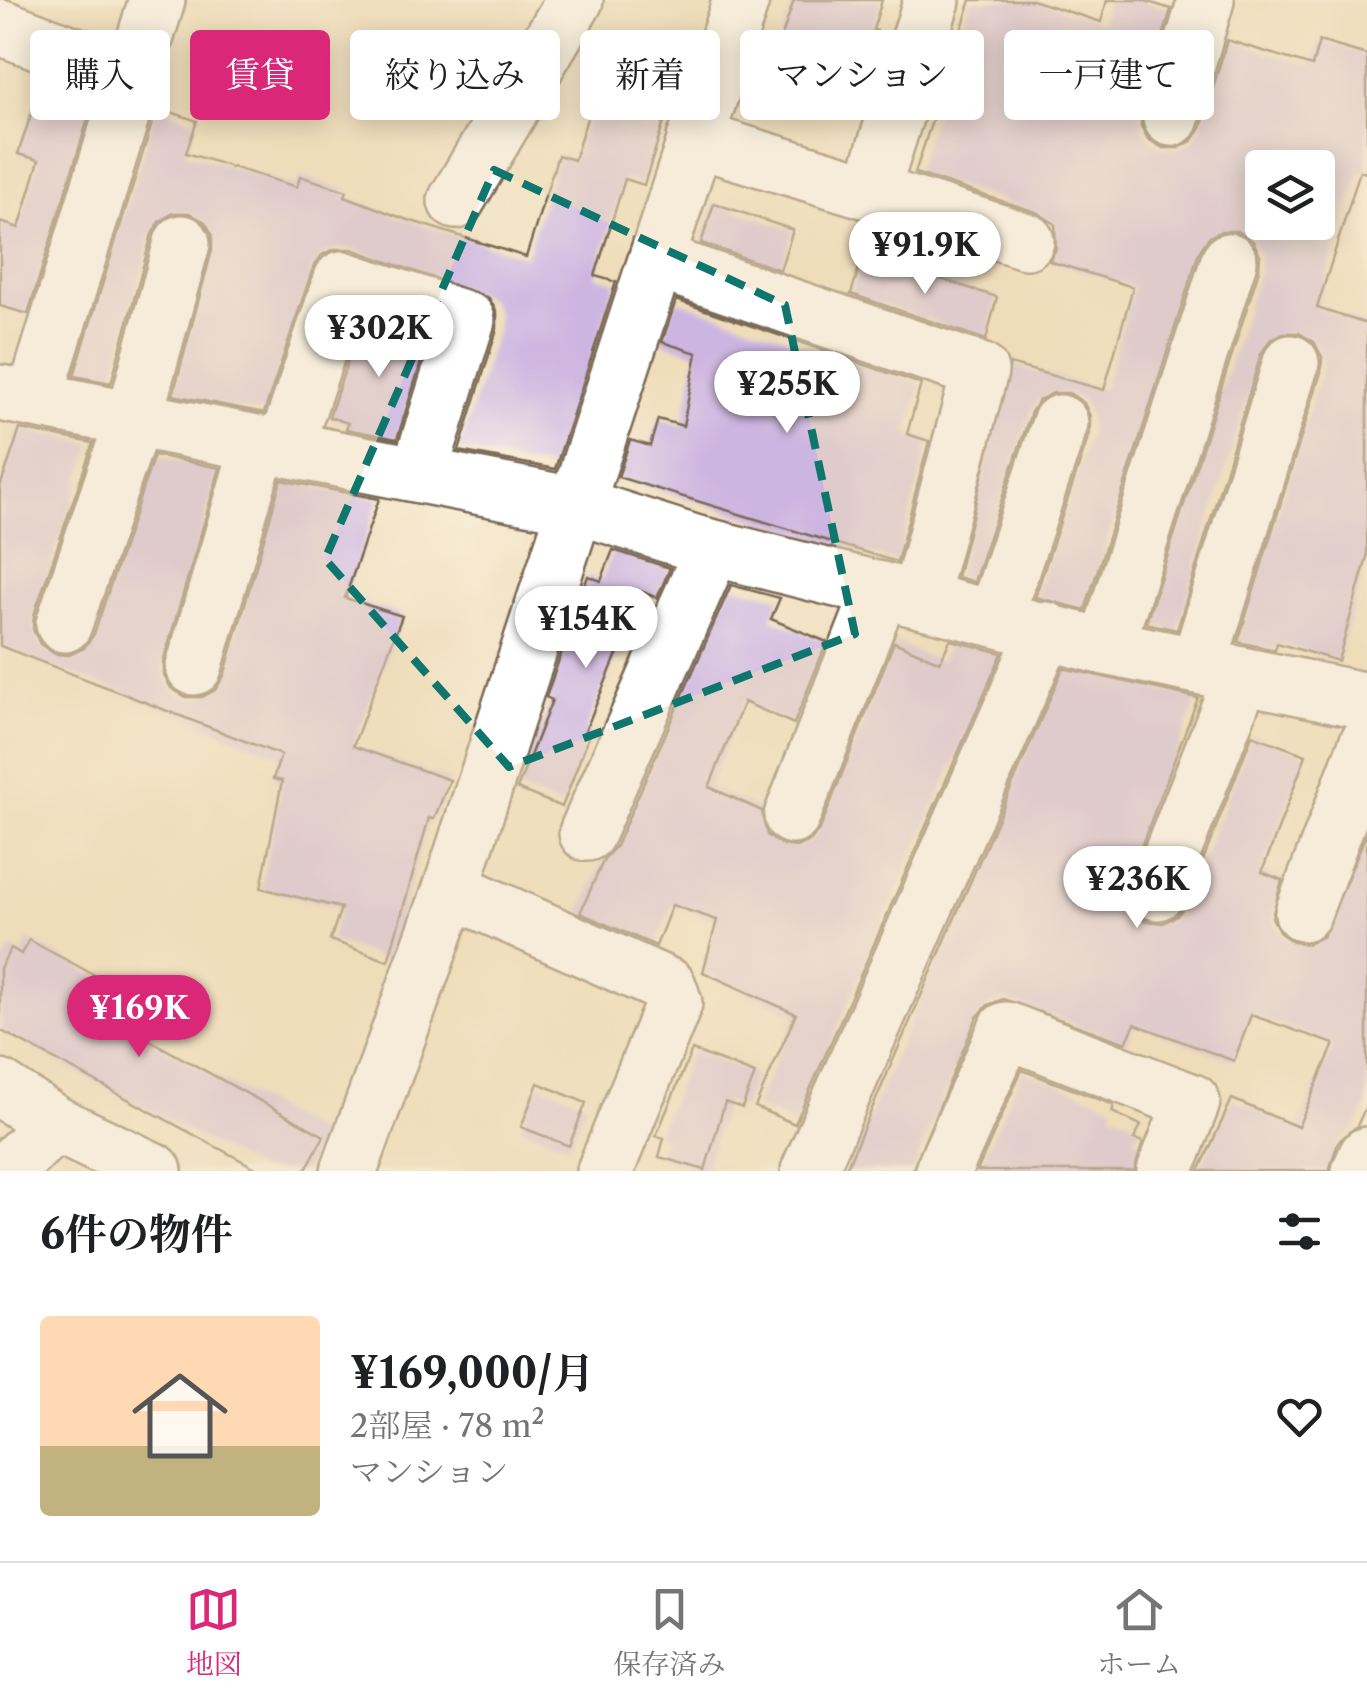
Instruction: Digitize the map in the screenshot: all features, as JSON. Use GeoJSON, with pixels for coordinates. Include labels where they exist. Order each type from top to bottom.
{"type":"FeatureCollection","features":[{"type":"Feature","properties":{"kind":"street"},"geometry":{"type":"LineString","coordinates":[[148,30],[157,0]]}},
{"type":"Feature","properties":{"kind":"street"},"geometry":{"type":"LineString","coordinates":[[456,201],[575,0]]}},
{"type":"Feature","properties":{"kind":"street"},"geometry":{"type":"LineString","coordinates":[[349,1171],[452,889],[741,0]]}},
{"type":"Feature","properties":{"kind":"street"},"geometry":{"type":"LineString","coordinates":[[872,192],[932,0]]}},
{"type":"Feature","properties":{"kind":"street"},"geometry":{"type":"LineString","coordinates":[[1197,30],[1206,0]]}},
{"type":"Feature","properties":{"kind":"street"},"geometry":{"type":"LineString","coordinates":[[0,27],[30,38]]}},
{"type":"Feature","properties":{"kind":"street"},"geometry":{"type":"LineString","coordinates":[[116,120],[10,397],[579,506],[713,548],[1106,647],[1365,701],[1303,913]]}},
{"type":"Feature","properties":{"kind":"street"},"geometry":{"type":"LineString","coordinates":[[695,139],[1026,240]]}},
{"type":"Feature","properties":{"kind":"street"},"geometry":{"type":"LineString","coordinates":[[64,624],[134,418],[182,243]]}},
{"type":"Feature","properties":{"kind":"street"},"geometry":{"type":"LineString","coordinates":[[1106,647],[1229,260]]}},
{"type":"Feature","properties":{"kind":"street"},"geometry":{"type":"LineString","coordinates":[[658,261],[980,371],[900,595],[792,816]]}},
{"type":"Feature","properties":{"kind":"street"},"geometry":{"type":"LineString","coordinates":[[194,666],[272,446],[342,280],[467,320],[419,473]]}},
{"type":"Feature","properties":{"kind":"street"},"geometry":{"type":"LineString","coordinates":[[1157,892],[1220,669],[1290,363]]}},
{"type":"Feature","properties":{"kind":"street"},"geometry":{"type":"LineString","coordinates":[[808,1171],[1021,624],[1060,423]]}},
{"type":"Feature","properties":{"kind":"street"},"geometry":{"type":"LineString","coordinates":[[587,833],[713,548]]}},
{"type":"Feature","properties":{"kind":"street"},"geometry":{"type":"LineString","coordinates":[[452,889],[668,986],[674,1003],[622,1167]]}},
{"type":"Feature","properties":{"kind":"street"},"geometry":{"type":"LineString","coordinates":[[943,1171],[1006,1030],[1192,1102],[1165,1171]]}},
{"type":"Feature","properties":{"kind":"street"},"geometry":{"type":"LineString","coordinates":[[0,1088],[55,1124],[154,1171]]}},
{"type":"Feature","properties":{"kind":"street"},"geometry":{"type":"LineString","coordinates":[[6,1171],[55,1124]]}},
{"type":"Feature","properties":{"kind":"street"},"geometry":{"type":"LineString","coordinates":[[1360,1171],[1367,1155]]}},
{"type":"Feature","properties":{"kind":"highlighted area"},"geometry":{"type":"Polygon","coordinates":[[[494,170],[785,305],[855,634],[509,767],[325,559],[494,170]]]}},
{"type":"Feature","properties":{"kind":"building"},"geometry":{"type":"Polygon","coordinates":[[[794,0],[882,0],[873,30],[784,30],[794,0]]]}},
{"type":"Feature","properties":{"kind":"building"},"geometry":{"type":"Polygon","coordinates":[[[971,0],[1032,0],[1101,22],[1107,0],[1142,0],[1171,9],[1165,30],[1004,30],[1004,120],[1141,120],[1148,139],[1163,148],[1179,148],[1193,140],[1203,120],[1214,120],[1214,84],[1227,40],[1312,66],[1319,41],[1367,55],[1367,173],[1360,171],[1317,308],[1367,324],[1367,557],[1338,661],[1277,643],[1275,650],[1238,642],[1321,372],[1322,357],[1314,342],[1299,333],[1283,333],[1270,340],[1261,354],[1177,630],[1146,623],[1259,270],[1260,255],[1252,240],[1335,240],[1335,150],[1245,150],[1245,236],[1238,231],[1221,231],[1209,237],[1199,252],[1085,610],[1035,597],[1090,432],[1090,416],[1084,403],[1069,393],[1053,393],[1039,400],[1031,412],[974,582],[957,577],[1010,364],[1104,390],[1133,287],[1049,261],[1056,249],[1055,224],[1036,212],[915,173],[932,120],[984,120],[984,30],[961,30],[971,0]]]}},
{"type":"Feature","properties":{"kind":"building"},"geometry":{"type":"Polygon","coordinates":[[[170,112],[197,121],[186,153],[297,187],[300,176],[347,191],[345,196],[402,218],[526,257],[558,155],[574,160],[586,120],[665,120],[644,185],[625,179],[595,276],[616,282],[555,469],[459,451],[497,329],[497,312],[489,298],[352,249],[335,249],[322,255],[313,268],[264,413],[173,395],[212,250],[212,234],[205,222],[189,213],[173,213],[159,222],[152,234],[111,383],[74,376],[153,120],[170,120],[170,112]]]}},
{"type":"Feature","properties":{"kind":"building"},"geometry":{"type":"Polygon","coordinates":[[[30,117],[88,120],[28,314],[0,306],[0,222],[19,228],[39,160],[18,154],[30,117]]]}},
{"type":"Feature","properties":{"kind":"building"},"geometry":{"type":"Polygon","coordinates":[[[714,203],[793,230],[780,270],[701,243],[714,203]]]}},
{"type":"Feature","properties":{"kind":"building"},"geometry":{"type":"Polygon","coordinates":[[[863,254],[997,297],[986,340],[851,294],[863,254]]]}},
{"type":"Feature","properties":{"kind":"building"},"geometry":{"type":"Polygon","coordinates":[[[676,300],[921,384],[907,434],[929,441],[897,562],[618,477],[630,440],[650,446],[658,419],[683,426],[697,353],[662,342],[676,300]]]}},
{"type":"Feature","properties":{"kind":"building"},"geometry":{"type":"Polygon","coordinates":[[[362,318],[428,340],[397,439],[346,429],[348,423],[329,417],[362,318]]]}},
{"type":"Feature","properties":{"kind":"building"},"geometry":{"type":"Polygon","coordinates":[[[20,429],[93,443],[34,615],[33,629],[40,644],[55,654],[69,655],[84,648],[94,634],[154,455],[220,468],[164,659],[164,675],[171,688],[186,697],[202,697],[215,690],[224,676],[281,480],[379,499],[345,598],[402,616],[353,746],[450,780],[434,819],[429,818],[388,961],[330,940],[341,908],[261,888],[282,781],[273,779],[281,755],[0,646],[0,487],[20,429]]]}},
{"type":"Feature","properties":{"kind":"building"},"geometry":{"type":"Polygon","coordinates":[[[613,550],[670,568],[657,598],[643,592],[585,731],[590,733],[562,807],[517,789],[552,700],[546,697],[588,576],[601,581],[613,550]]]}},
{"type":"Feature","properties":{"kind":"building"},"geometry":{"type":"Polygon","coordinates":[[[731,585],[780,598],[771,619],[827,642],[794,724],[744,702],[709,787],[762,811],[767,835],[782,845],[796,847],[811,841],[821,827],[894,642],[940,662],[950,640],[1002,653],[795,1124],[755,1107],[796,1014],[703,972],[717,920],[672,905],[656,946],[580,913],[604,859],[616,846],[731,585]]]}},
{"type":"Feature","properties":{"kind":"building"},"geometry":{"type":"Polygon","coordinates":[[[1063,668],[1198,698],[1128,881],[1126,898],[1133,912],[1145,921],[1163,923],[1177,916],[1186,904],[1252,735],[1306,755],[1262,872],[1282,880],[1272,917],[1280,933],[1293,942],[1307,944],[1323,936],[1367,832],[1367,1104],[1357,1126],[1338,1142],[1329,1171],[1199,1171],[1232,1099],[1298,1127],[1334,1044],[1251,1015],[1234,1061],[1135,1024],[1126,1043],[1003,999],[988,1005],[977,1017],[912,1171],[845,1171],[1063,668]]]}},
{"type":"Feature","properties":{"kind":"building"},"geometry":{"type":"Polygon","coordinates":[[[29,940],[154,1007],[140,1035],[324,1136],[305,1171],[261,1171],[0,1030],[0,968],[11,948],[21,954],[29,940]]]}},
{"type":"Feature","properties":{"kind":"building"},"geometry":{"type":"Polygon","coordinates":[[[692,1050],[755,1074],[742,1108],[725,1102],[705,1170],[659,1157],[664,1138],[656,1136],[692,1050]]]}},
{"type":"Feature","properties":{"kind":"building"},"geometry":{"type":"Polygon","coordinates":[[[1022,1070],[1114,1105],[1112,1112],[1141,1125],[1134,1139],[1143,1142],[1134,1171],[977,1171],[1022,1070]]]}},
{"type":"Feature","properties":{"kind":"building"},"geometry":{"type":"Polygon","coordinates":[[[538,1083],[586,1103],[569,1146],[521,1127],[538,1083]]]}}]}
